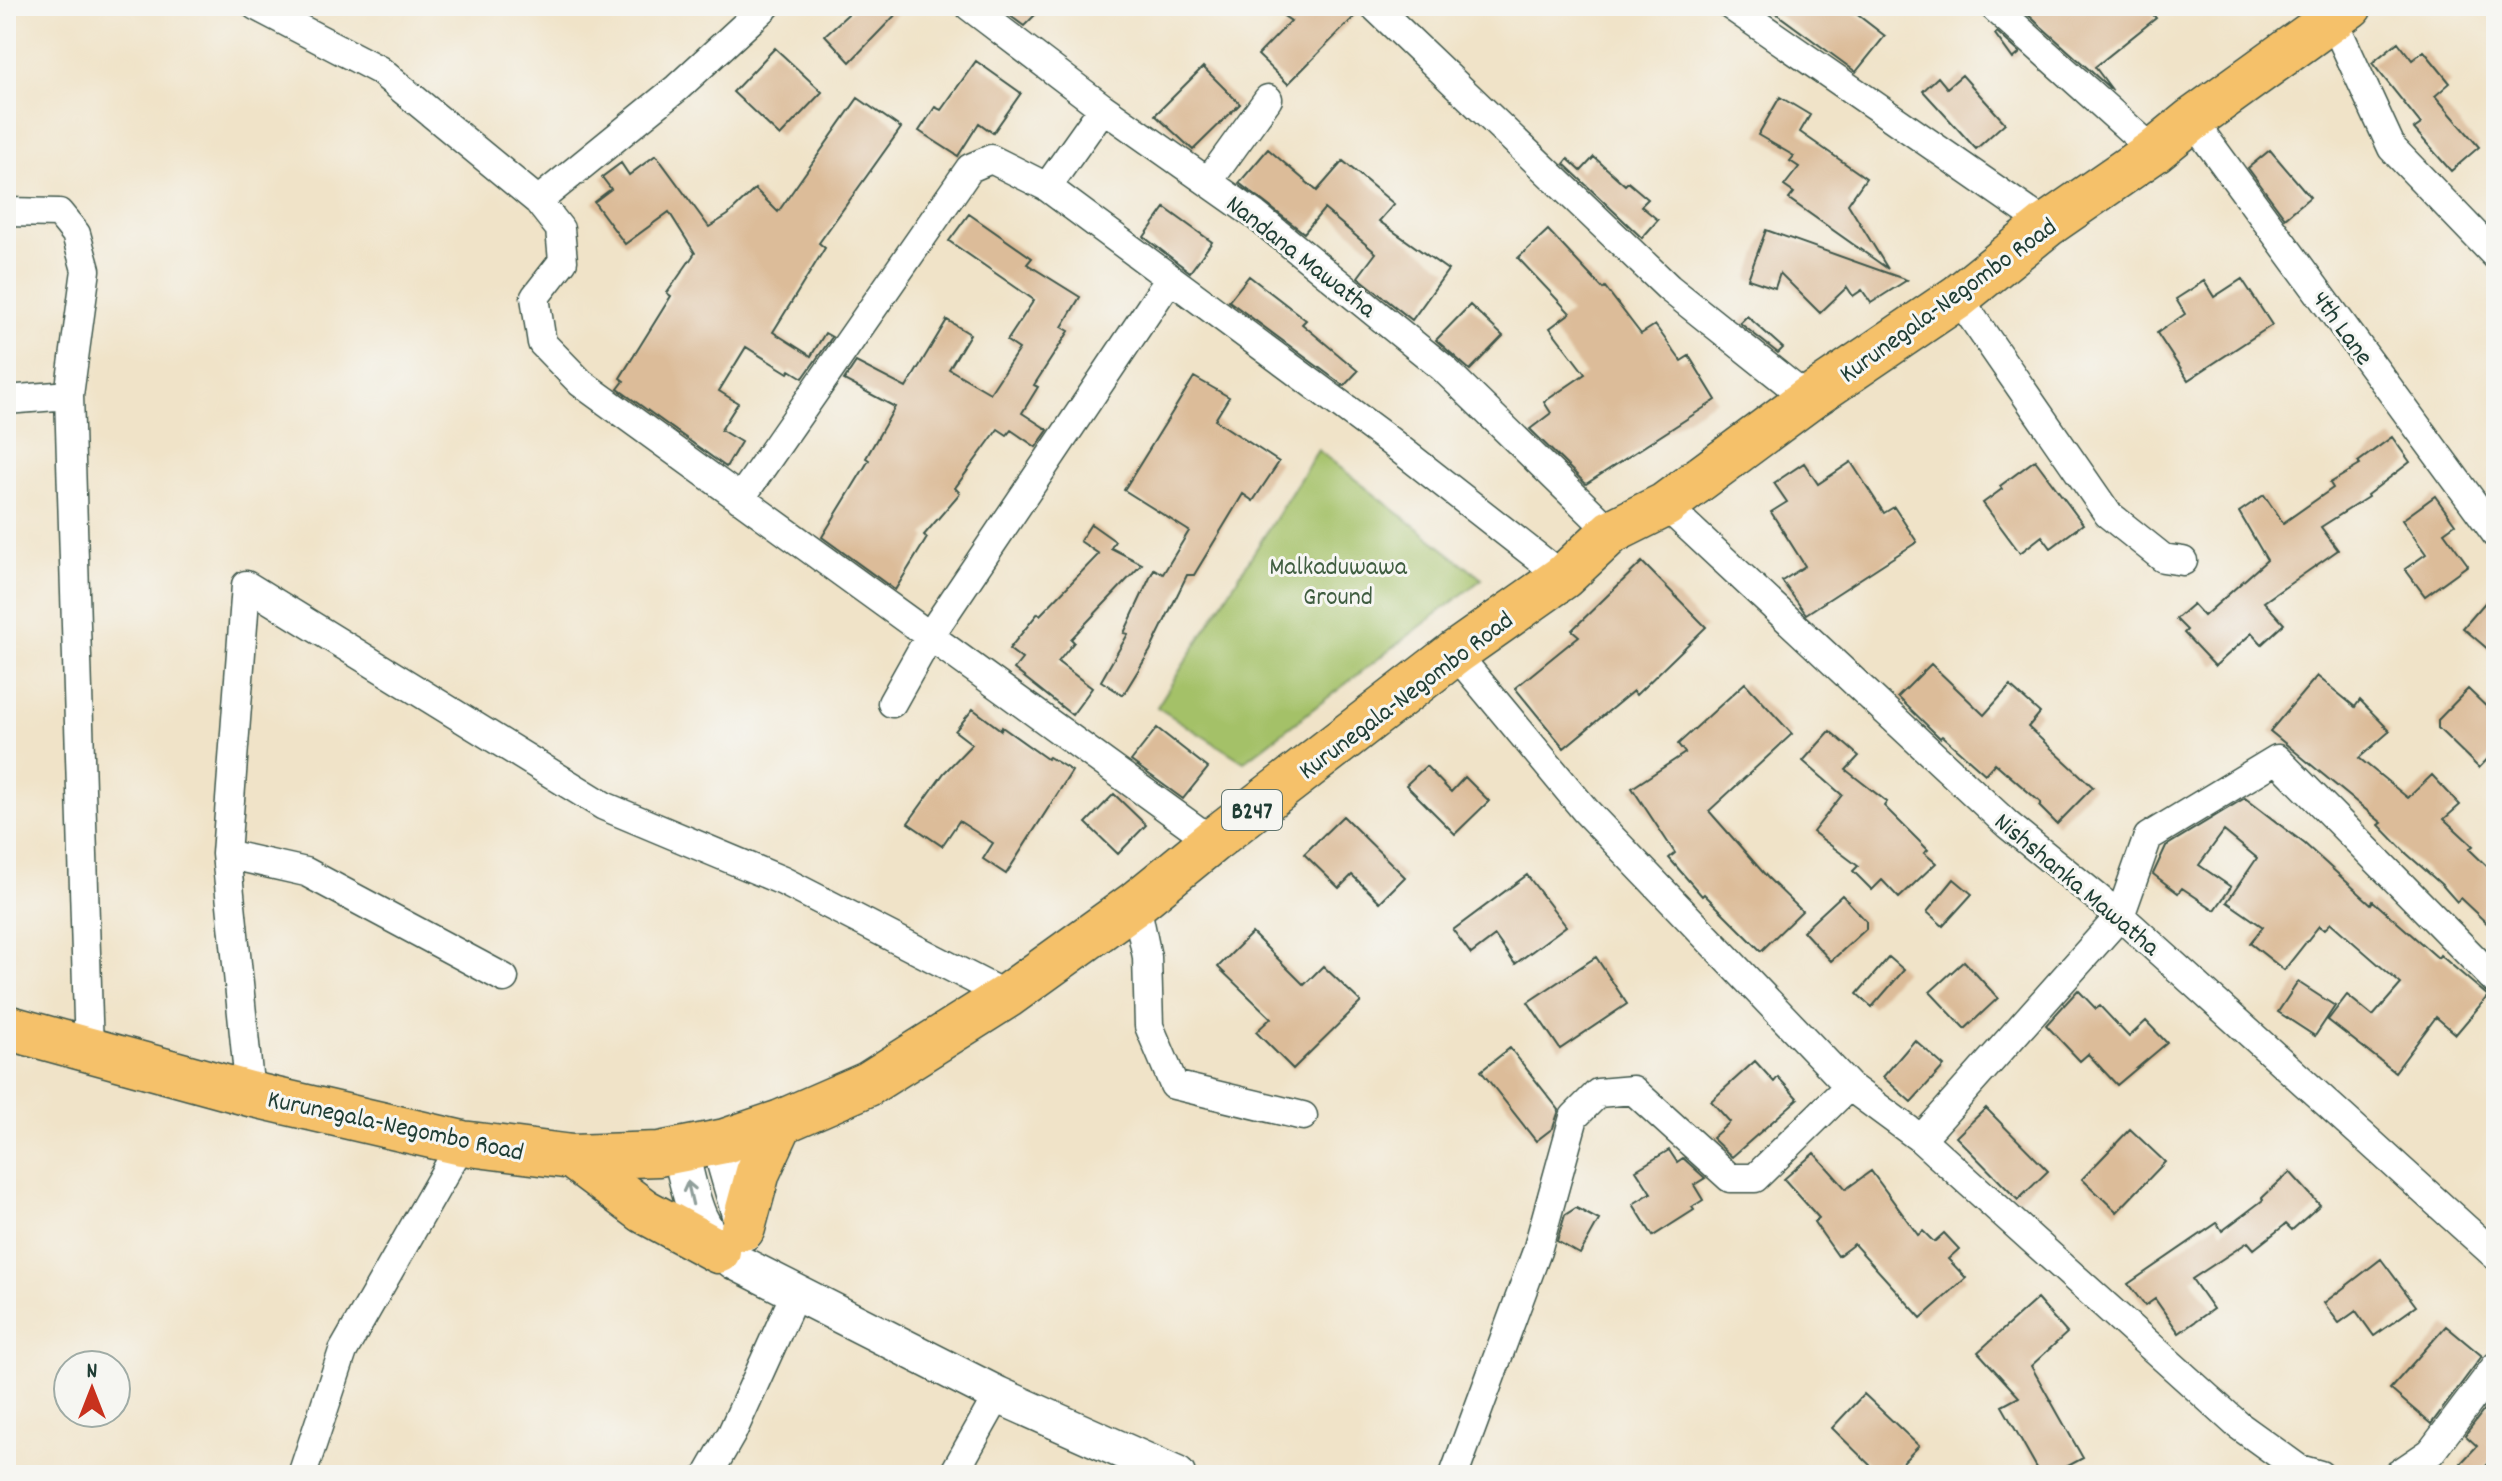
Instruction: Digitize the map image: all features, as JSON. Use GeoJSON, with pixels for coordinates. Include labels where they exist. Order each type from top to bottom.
{"type":"FeatureCollection","features":[{"type":"Feature","properties":{"kind":"main road","name":"Kurunegala-Negombo Road"},"geometry":{"type":"LineString","coordinates":[[6,1027],[250,1094],[462,1143],[572,1157],[659,1154],[725,1141],[781,1122],[868,1084],[1007,996],[1136,903],[1455,653],[1563,577],[1611,532],[1665,505],[1808,399],[1958,297],[2047,225],[2154,151],[2333,11]]}},
{"type":"Feature","properties":{"kind":"main road"},"geometry":{"type":"LineString","coordinates":[[572,1157],[644,1211],[731,1239],[781,1122]]}},
{"type":"Feature","properties":{"kind":"street"},"geometry":{"type":"LineString","coordinates":[[256,6],[379,70],[538,201],[560,229],[563,261],[535,297],[542,343],[581,383],[1212,841]]}},
{"type":"Feature","properties":{"kind":"street"},"geometry":{"type":"LineString","coordinates":[[538,201],[677,88],[766,6]]}},
{"type":"Feature","properties":{"kind":"street","name":"Nandana Mawatha"},"geometry":{"type":"LineString","coordinates":[[969,6],[1103,108],[1255,215],[1443,368],[1611,532]]}},
{"type":"Feature","properties":{"kind":"street"},"geometry":{"type":"LineString","coordinates":[[1374,6],[1669,288],[1808,399]]}},
{"type":"Feature","properties":{"kind":"street"},"geometry":{"type":"LineString","coordinates":[[1731,6],[2047,225]]}},
{"type":"Feature","properties":{"kind":"street"},"geometry":{"type":"LineString","coordinates":[[1993,6],[2154,151]]}},
{"type":"Feature","properties":{"kind":"street"},"geometry":{"type":"LineString","coordinates":[[2333,11],[2392,148],[2496,256]]}},
{"type":"Feature","properties":{"kind":"street"},"geometry":{"type":"LineString","coordinates":[[1208,182],[1268,99]]}},
{"type":"Feature","properties":{"kind":"street"},"geometry":{"type":"LineString","coordinates":[[1047,187],[1103,108]]}},
{"type":"Feature","properties":{"kind":"street","name":"4th Lane"},"geometry":{"type":"LineString","coordinates":[[2192,120],[2496,534]]}},
{"type":"Feature","properties":{"kind":"street"},"geometry":{"type":"LineString","coordinates":[[740,499],[970,168],[991,159],[1047,187],[1387,439],[1563,577]]}},
{"type":"Feature","properties":{"kind":"street"},"geometry":{"type":"LineString","coordinates":[[6,212],[59,213],[76,234],[86,270],[69,395],[89,1052]]}},
{"type":"Feature","properties":{"kind":"street"},"geometry":{"type":"LineString","coordinates":[[892,703],[929,637],[1169,280]]}},
{"type":"Feature","properties":{"kind":"street"},"geometry":{"type":"LineString","coordinates":[[1958,297],[2108,514],[2163,558],[2183,561]]}},
{"type":"Feature","properties":{"kind":"street"},"geometry":{"type":"LineString","coordinates":[[6,400],[69,395]]}},
{"type":"Feature","properties":{"kind":"street","name":"Nishshanka Mawatha"},"geometry":{"type":"LineString","coordinates":[[1665,505],[2008,825],[2120,916],[2496,1256]]}},
{"type":"Feature","properties":{"kind":"street"},"geometry":{"type":"LineString","coordinates":[[250,1094],[226,854],[246,585],[604,806],[783,881],[1007,996]]}},
{"type":"Feature","properties":{"kind":"street"},"geometry":{"type":"LineString","coordinates":[[1455,653],[1585,810],[1849,1086],[1921,1139],[2238,1425],[2299,1469],[2320,1475]]}},
{"type":"Feature","properties":{"kind":"street"},"geometry":{"type":"LineString","coordinates":[[1921,1139],[2120,916],[2148,837],[2277,759],[2496,981]]}},
{"type":"Feature","properties":{"kind":"street"},"geometry":{"type":"LineString","coordinates":[[226,854],[306,872],[504,978]]}},
{"type":"Feature","properties":{"kind":"street"},"geometry":{"type":"LineString","coordinates":[[1136,903],[1147,957],[1149,1026],[1174,1085],[1303,1116]]}},
{"type":"Feature","properties":{"kind":"street"},"geometry":{"type":"LineString","coordinates":[[1454,1475],[1537,1251],[1574,1117],[1598,1093],[1633,1090],[1730,1178],[1755,1178],[1849,1086]]}},
{"type":"Feature","properties":{"kind":"street"},"geometry":{"type":"LineString","coordinates":[[725,1141],[734,1261],[998,1395],[1177,1475]]}},
{"type":"Feature","properties":{"kind":"street"},"geometry":{"type":"LineString","coordinates":[[302,1475],[343,1351],[462,1143]]}},
{"type":"Feature","properties":{"kind":"street"},"geometry":{"type":"LineString","coordinates":[[680,1150],[694,1210],[731,1239]]}},
{"type":"Feature","properties":{"kind":"street"},"geometry":{"type":"LineString","coordinates":[[708,1475],[732,1433],[787,1289]]}},
{"type":"Feature","properties":{"kind":"street"},"geometry":{"type":"LineString","coordinates":[[2397,1475],[2431,1452],[2496,1366]]}},
{"type":"Feature","properties":{"kind":"street"},"geometry":{"type":"LineString","coordinates":[[953,1475],[998,1395]]}},
{"type":"Feature","properties":{"kind":"green space","name":"Malkaduwawa Ground"},"geometry":{"type":"Polygon","coordinates":[[[1318,450],[1482,579],[1244,762],[1157,707],[1318,450]]]}},
{"type":"Feature","properties":{"kind":"building"},"geometry":{"type":"Polygon","coordinates":[[[857,6],[904,6],[850,62],[825,35],[857,6]]]}},
{"type":"Feature","properties":{"kind":"building"},"geometry":{"type":"Polygon","coordinates":[[[997,6],[1044,6],[1024,26],[997,6]]]}},
{"type":"Feature","properties":{"kind":"building"},"geometry":{"type":"Polygon","coordinates":[[[1269,6],[1357,6],[1359,12],[1288,84],[1258,55],[1291,21],[1269,6]]]}},
{"type":"Feature","properties":{"kind":"building"},"geometry":{"type":"Polygon","coordinates":[[[1766,6],[1846,6],[1885,36],[1856,72],[1766,6]]]}},
{"type":"Feature","properties":{"kind":"building"},"geometry":{"type":"Polygon","coordinates":[[[2034,6],[2146,6],[2156,18],[2095,67],[2113,91],[2025,12],[2034,6]]]}},
{"type":"Feature","properties":{"kind":"building"},"geometry":{"type":"Polygon","coordinates":[[[1997,32],[2020,53],[2013,59],[1995,34],[1997,32]]]}},
{"type":"Feature","properties":{"kind":"building"},"geometry":{"type":"Polygon","coordinates":[[[2398,42],[2412,60],[2424,51],[2450,83],[2435,96],[2479,147],[2451,171],[2414,129],[2421,124],[2372,63],[2398,42]]]}},
{"type":"Feature","properties":{"kind":"building"},"geometry":{"type":"Polygon","coordinates":[[[775,48],[822,92],[780,136],[733,92],[775,48]]]}},
{"type":"Feature","properties":{"kind":"building"},"geometry":{"type":"Polygon","coordinates":[[[976,61],[1021,93],[993,133],[979,123],[958,156],[919,131],[935,107],[941,110],[976,61]]]}},
{"type":"Feature","properties":{"kind":"building"},"geometry":{"type":"Polygon","coordinates":[[[1203,67],[1240,104],[1193,150],[1155,115],[1203,67]]]}},
{"type":"Feature","properties":{"kind":"building"},"geometry":{"type":"Polygon","coordinates":[[[1962,75],[2005,123],[1976,149],[1923,91],[1938,77],[1947,88],[1962,75]]]}},
{"type":"Feature","properties":{"kind":"building"},"geometry":{"type":"Polygon","coordinates":[[[1780,97],[1810,115],[1800,132],[1866,178],[1848,204],[1888,269],[1789,199],[1794,193],[1784,186],[1799,167],[1790,161],[1794,156],[1758,135],[1780,97]]]}},
{"type":"Feature","properties":{"kind":"building"},"geometry":{"type":"Polygon","coordinates":[[[858,98],[901,128],[819,243],[825,248],[773,332],[811,356],[825,333],[832,337],[803,378],[790,370],[788,373],[746,347],[719,391],[738,403],[721,430],[741,442],[726,467],[618,389],[624,381],[620,378],[671,296],[667,293],[695,253],[669,212],[625,244],[594,202],[611,189],[602,177],[621,163],[629,175],[656,155],[709,227],[728,215],[755,189],[778,212],[858,98]]]}},
{"type":"Feature","properties":{"kind":"building"},"geometry":{"type":"Polygon","coordinates":[[[1268,149],[1317,191],[1343,161],[1394,204],[1379,221],[1448,270],[1412,320],[1358,277],[1376,253],[1324,209],[1304,233],[1239,183],[1268,149]]]}},
{"type":"Feature","properties":{"kind":"building"},"geometry":{"type":"Polygon","coordinates":[[[2270,150],[2310,197],[2285,218],[2248,168],[2270,150]]]}},
{"type":"Feature","properties":{"kind":"building"},"geometry":{"type":"Polygon","coordinates":[[[1594,157],[1625,185],[1628,182],[1648,199],[1641,206],[1658,220],[1642,238],[1564,164],[1568,159],[1581,171],[1594,157]]]}},
{"type":"Feature","properties":{"kind":"building"},"geometry":{"type":"Polygon","coordinates":[[[1165,208],[1212,242],[1190,272],[1144,237],[1165,208]]]}},
{"type":"Feature","properties":{"kind":"building"},"geometry":{"type":"Polygon","coordinates":[[[969,214],[1032,258],[1027,264],[1080,297],[1062,327],[1069,331],[1034,385],[1038,387],[1022,413],[1048,430],[1036,447],[1011,430],[1007,435],[998,429],[955,488],[960,493],[924,535],[927,538],[895,590],[822,537],[869,460],[866,458],[895,407],[844,380],[856,362],[906,388],[947,320],[970,334],[949,369],[990,393],[1019,349],[1007,341],[1034,300],[949,241],[969,214]]]}},
{"type":"Feature","properties":{"kind":"building"},"geometry":{"type":"Polygon","coordinates":[[[1548,230],[1603,289],[1605,287],[1641,334],[1655,325],[1681,361],[1689,356],[1716,400],[1586,484],[1530,429],[1551,413],[1544,402],[1585,374],[1550,328],[1570,313],[1518,258],[1548,230]]]}},
{"type":"Feature","properties":{"kind":"building"},"geometry":{"type":"Polygon","coordinates":[[[1766,230],[1907,280],[1871,303],[1862,290],[1853,296],[1847,287],[1820,313],[1780,273],[1775,288],[1748,279],[1766,230]]]}},
{"type":"Feature","properties":{"kind":"building"},"geometry":{"type":"Polygon","coordinates":[[[1249,276],[1306,320],[1302,324],[1358,371],[1344,386],[1229,301],[1249,276]]]}},
{"type":"Feature","properties":{"kind":"building"},"geometry":{"type":"Polygon","coordinates":[[[2242,279],[2272,325],[2188,380],[2157,333],[2185,314],[2176,299],[2204,281],[2214,297],[2242,279]]]}},
{"type":"Feature","properties":{"kind":"building"},"geometry":{"type":"Polygon","coordinates":[[[1470,305],[1503,336],[1470,370],[1436,340],[1470,305]]]}},
{"type":"Feature","properties":{"kind":"building"},"geometry":{"type":"Polygon","coordinates":[[[1747,316],[1783,348],[1778,353],[1740,323],[1747,316]]]}},
{"type":"Feature","properties":{"kind":"building"},"geometry":{"type":"Polygon","coordinates":[[[1194,377],[1229,397],[1215,420],[1279,462],[1253,501],[1243,494],[1194,575],[1187,575],[1150,651],[1123,695],[1101,681],[1128,634],[1124,633],[1154,569],[1163,574],[1189,531],[1124,490],[1194,377]]]}},
{"type":"Feature","properties":{"kind":"building"},"geometry":{"type":"Polygon","coordinates":[[[2392,437],[2410,462],[2368,497],[2321,527],[2338,550],[2264,602],[2284,624],[2262,644],[2252,633],[2215,666],[2184,633],[2187,630],[2176,619],[2193,604],[2204,616],[2267,560],[2239,512],[2264,495],[2283,523],[2333,488],[2330,483],[2360,465],[2358,462],[2392,437]]]}},
{"type":"Feature","properties":{"kind":"building"},"geometry":{"type":"Polygon","coordinates":[[[2035,460],[2083,524],[2051,548],[2042,536],[2020,553],[1983,503],[2035,460]]]}},
{"type":"Feature","properties":{"kind":"building"},"geometry":{"type":"Polygon","coordinates":[[[1851,462],[1884,513],[1894,507],[1917,542],[1806,614],[1782,581],[1805,566],[1771,512],[1787,502],[1774,483],[1804,463],[1818,484],[1851,462]]]}},
{"type":"Feature","properties":{"kind":"building"},"geometry":{"type":"Polygon","coordinates":[[[2435,496],[2455,524],[2444,532],[2468,565],[2425,596],[2405,569],[2426,554],[2402,520],[2435,496]]]}},
{"type":"Feature","properties":{"kind":"building"},"geometry":{"type":"Polygon","coordinates":[[[1091,524],[1115,541],[1111,548],[1142,564],[1071,639],[1074,642],[1058,662],[1092,688],[1072,715],[1014,669],[1022,659],[1009,649],[1038,613],[1040,615],[1099,554],[1080,541],[1091,524]]]}},
{"type":"Feature","properties":{"kind":"building"},"geometry":{"type":"Polygon","coordinates":[[[1642,562],[1706,627],[1636,695],[1633,691],[1564,748],[1515,688],[1579,636],[1572,630],[1642,562]]]}},
{"type":"Feature","properties":{"kind":"building"},"geometry":{"type":"Polygon","coordinates":[[[2496,590],[2496,656],[2463,628],[2496,590]]]}},
{"type":"Feature","properties":{"kind":"building"},"geometry":{"type":"Polygon","coordinates":[[[1931,664],[1984,715],[2010,686],[2040,713],[2028,727],[2093,787],[2057,824],[2039,806],[2041,803],[1995,763],[1985,774],[1942,736],[1940,738],[1898,697],[1931,664]]]}},
{"type":"Feature","properties":{"kind":"building"},"geometry":{"type":"Polygon","coordinates":[[[2317,676],[2355,707],[2360,700],[2390,731],[2359,758],[2408,798],[2432,775],[2460,805],[2444,819],[2473,846],[2469,849],[2496,875],[2496,932],[2460,898],[2457,902],[2379,825],[2382,823],[2270,731],[2317,676]]]}},
{"type":"Feature","properties":{"kind":"building"},"geometry":{"type":"Polygon","coordinates":[[[1745,683],[1792,734],[1709,811],[1768,878],[1802,911],[1761,951],[1704,894],[1702,896],[1669,858],[1675,853],[1632,788],[1685,753],[1678,744],[1745,683]]]}},
{"type":"Feature","properties":{"kind":"building"},"geometry":{"type":"Polygon","coordinates":[[[2468,689],[2496,716],[2496,750],[2479,768],[2438,728],[2438,720],[2468,689]]]}},
{"type":"Feature","properties":{"kind":"building"},"geometry":{"type":"Polygon","coordinates":[[[973,709],[1047,759],[1049,757],[1072,771],[1006,874],[983,859],[993,843],[959,821],[942,846],[908,823],[944,773],[972,744],[955,731],[973,709]]]}},
{"type":"Feature","properties":{"kind":"building"},"geometry":{"type":"Polygon","coordinates":[[[1157,728],[1208,768],[1183,799],[1131,761],[1157,728]]]}},
{"type":"Feature","properties":{"kind":"building"},"geometry":{"type":"Polygon","coordinates":[[[1830,731],[1859,756],[1846,770],[1887,802],[1884,806],[1928,850],[1924,853],[1936,863],[1899,898],[1882,880],[1872,890],[1853,871],[1858,866],[1813,832],[1842,795],[1803,761],[1830,731]]]}},
{"type":"Feature","properties":{"kind":"building"},"geometry":{"type":"Polygon","coordinates":[[[1426,766],[1451,792],[1465,777],[1489,801],[1455,834],[1406,785],[1426,766]]]}},
{"type":"Feature","properties":{"kind":"building"},"geometry":{"type":"Polygon","coordinates":[[[1114,794],[1146,825],[1118,854],[1086,823],[1114,794]]]}},
{"type":"Feature","properties":{"kind":"building"},"geometry":{"type":"Polygon","coordinates":[[[2245,798],[2305,844],[2371,904],[2373,901],[2438,958],[2440,955],[2488,996],[2456,1034],[2436,1017],[2395,1072],[2328,1020],[2347,995],[2373,1016],[2401,984],[2331,923],[2324,930],[2319,926],[2284,970],[2250,943],[2263,927],[2227,902],[2257,858],[2224,831],[2199,865],[2231,887],[2215,910],[2182,888],[2178,893],[2153,874],[2166,846],[2245,798]]]}},
{"type":"Feature","properties":{"kind":"building"},"geometry":{"type":"Polygon","coordinates":[[[1343,816],[1405,877],[1380,902],[1352,875],[1339,888],[1304,854],[1343,816]]]}},
{"type":"Feature","properties":{"kind":"building"},"geometry":{"type":"Polygon","coordinates":[[[1527,875],[1566,926],[1515,964],[1495,936],[1471,954],[1453,930],[1527,875]]]}},
{"type":"Feature","properties":{"kind":"building"},"geometry":{"type":"Polygon","coordinates":[[[1954,879],[1972,894],[1943,926],[1927,912],[1954,879]]]}},
{"type":"Feature","properties":{"kind":"building"},"geometry":{"type":"Polygon","coordinates":[[[1842,895],[1866,921],[1866,929],[1831,961],[1803,931],[1842,895]]]}},
{"type":"Feature","properties":{"kind":"building"},"geometry":{"type":"Polygon","coordinates":[[[1252,933],[1304,985],[1323,966],[1361,1002],[1293,1069],[1256,1032],[1271,1018],[1218,967],[1252,933]]]}},
{"type":"Feature","properties":{"kind":"building"},"geometry":{"type":"Polygon","coordinates":[[[1596,957],[1627,1004],[1560,1049],[1528,1002],[1596,957]]]}},
{"type":"Feature","properties":{"kind":"building"},"geometry":{"type":"Polygon","coordinates":[[[1889,957],[1904,970],[1872,1007],[1857,994],[1889,957]]]}},
{"type":"Feature","properties":{"kind":"building"},"geometry":{"type":"Polygon","coordinates":[[[1964,961],[1998,998],[1965,1029],[1930,992],[1964,961]]]}},
{"type":"Feature","properties":{"kind":"building"},"geometry":{"type":"Polygon","coordinates":[[[2298,982],[2335,1006],[2315,1036],[2278,1012],[2298,982]]]}},
{"type":"Feature","properties":{"kind":"building"},"geometry":{"type":"Polygon","coordinates":[[[2078,990],[2096,1009],[2100,1006],[2129,1037],[2146,1021],[2167,1043],[2117,1085],[2088,1054],[2080,1061],[2046,1025],[2078,990]]]}},
{"type":"Feature","properties":{"kind":"building"},"geometry":{"type":"Polygon","coordinates":[[[1915,1040],[1944,1066],[1911,1102],[1883,1077],[1915,1040]]]}},
{"type":"Feature","properties":{"kind":"building"},"geometry":{"type":"Polygon","coordinates":[[[1510,1048],[1559,1110],[1553,1128],[1536,1141],[1481,1071],[1510,1048]]]}},
{"type":"Feature","properties":{"kind":"building"},"geometry":{"type":"Polygon","coordinates":[[[1755,1061],[1774,1082],[1778,1077],[1798,1099],[1732,1157],[1712,1138],[1730,1122],[1711,1101],[1755,1061]]]}},
{"type":"Feature","properties":{"kind":"building"},"geometry":{"type":"Polygon","coordinates":[[[1986,1108],[2048,1171],[2018,1200],[1956,1137],[1986,1108]]]}},
{"type":"Feature","properties":{"kind":"building"},"geometry":{"type":"Polygon","coordinates":[[[2130,1129],[2165,1162],[2117,1212],[2082,1179],[2130,1129]]]}},
{"type":"Feature","properties":{"kind":"building"},"geometry":{"type":"Polygon","coordinates":[[[1669,1150],[1677,1162],[1683,1158],[1705,1178],[1694,1185],[1703,1200],[1692,1207],[1694,1210],[1653,1236],[1633,1204],[1651,1193],[1636,1170],[1669,1150]]]}},
{"type":"Feature","properties":{"kind":"building"},"geometry":{"type":"Polygon","coordinates":[[[1814,1153],[1846,1189],[1871,1171],[1918,1235],[1923,1231],[1934,1242],[1944,1233],[1959,1249],[1948,1259],[1966,1278],[1921,1318],[1854,1244],[1838,1256],[1814,1222],[1819,1218],[1784,1179],[1814,1153]]]}},
{"type":"Feature","properties":{"kind":"building"},"geometry":{"type":"Polygon","coordinates":[[[2290,1172],[2320,1205],[2292,1230],[2286,1224],[2254,1249],[2248,1242],[2192,1279],[2213,1309],[2179,1333],[2155,1299],[2145,1306],[2128,1284],[2217,1223],[2222,1231],[2263,1200],[2290,1172]]]}},
{"type":"Feature","properties":{"kind":"building"},"geometry":{"type":"Polygon","coordinates":[[[1576,1208],[1599,1220],[1580,1254],[1557,1241],[1565,1215],[1576,1208]]]}},
{"type":"Feature","properties":{"kind":"building"},"geometry":{"type":"Polygon","coordinates":[[[2381,1259],[2416,1306],[2374,1336],[2356,1311],[2339,1323],[2324,1303],[2381,1259]]]}},
{"type":"Feature","properties":{"kind":"building"},"geometry":{"type":"Polygon","coordinates":[[[2037,1299],[2067,1333],[2031,1366],[2083,1458],[2051,1475],[2041,1475],[2002,1406],[2019,1397],[1978,1352],[2037,1299]]]}},
{"type":"Feature","properties":{"kind":"building"},"geometry":{"type":"Polygon","coordinates":[[[2446,1326],[2482,1356],[2431,1424],[2390,1389],[2446,1326]]]}},
{"type":"Feature","properties":{"kind":"building"},"geometry":{"type":"Polygon","coordinates":[[[1864,1394],[1919,1446],[1890,1475],[1880,1475],[1832,1428],[1864,1394]]]}},
{"type":"Feature","properties":{"kind":"building"},"geometry":{"type":"Polygon","coordinates":[[[2488,1405],[2496,1413],[2496,1463],[2492,1460],[2474,1475],[2461,1463],[2477,1446],[2465,1435],[2488,1405]]]}}]}
